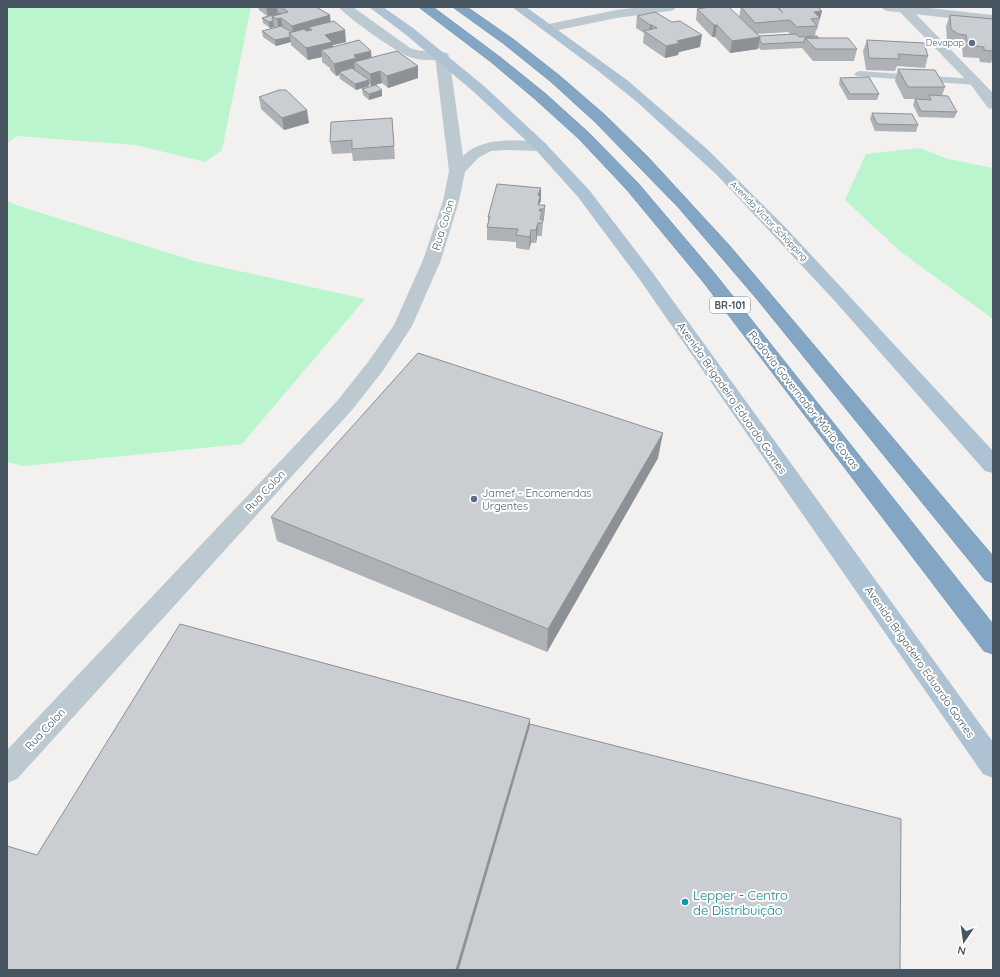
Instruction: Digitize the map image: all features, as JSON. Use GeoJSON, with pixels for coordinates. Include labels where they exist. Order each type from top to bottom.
{"type":"FeatureCollection","features":[{"type":"Feature","properties":{"kind":"highway","name":"Rodovia Governador Mário Covas"},"geometry":{"type":"LineString","coordinates":[[425,7],[520,78],[568,121],[633,187],[710,279],[993,643]]}},
{"type":"Feature","properties":{"kind":"highway","name":"BR-101"},"geometry":{"type":"LineString","coordinates":[[459,7],[541,68],[605,124],[652,169],[700,221],[762,294],[993,573]]}},
{"type":"Feature","properties":{"kind":"main road","name":"Avenida Brigadeiro Eduardo Gomes"},"geometry":{"type":"LineString","coordinates":[[375,7],[442,56],[491,99],[540,146],[584,194],[624,246],[993,765]]}},
{"type":"Feature","properties":{"kind":"main road","name":"Avenida Victor Schöpping"},"geometry":{"type":"LineString","coordinates":[[518,7],[549,28],[634,92],[682,133],[734,183],[776,226],[993,465]]}},
{"type":"Feature","properties":{"kind":"street"},"geometry":{"type":"LineString","coordinates":[[346,7],[405,51],[415,55],[442,56]]}},
{"type":"Feature","properties":{"kind":"street"},"geometry":{"type":"LineString","coordinates":[[549,28],[616,14],[670,7]]}},
{"type":"Feature","properties":{"kind":"street"},"geometry":{"type":"LineString","coordinates":[[888,7],[993,19]]}},
{"type":"Feature","properties":{"kind":"street"},"geometry":{"type":"LineString","coordinates":[[904,9],[976,82],[988,96],[993,105]]}},
{"type":"Feature","properties":{"kind":"street","name":"Rua Colon"},"geometry":{"type":"LineString","coordinates":[[7,770],[345,405],[375,367],[403,326],[432,260],[445,221],[457,171],[442,56]]}},
{"type":"Feature","properties":{"kind":"street"},"geometry":{"type":"LineString","coordinates":[[457,171],[476,152],[485,148],[505,145],[540,146]]}},
{"type":"Feature","properties":{"kind":"lane"},"geometry":{"type":"LineString","coordinates":[[859,74],[976,82]]}},
{"type":"Feature","properties":{"kind":"green space"},"geometry":{"type":"Polygon","coordinates":[[[7,7],[251,7],[222,150],[205,162],[136,145],[17,136],[7,143],[7,7]]]}},
{"type":"Feature","properties":{"kind":"green space"},"geometry":{"type":"Polygon","coordinates":[[[920,148],[948,159],[993,168],[993,319],[901,252],[845,200],[866,154],[920,148]]]}},
{"type":"Feature","properties":{"kind":"green space"},"geometry":{"type":"Polygon","coordinates":[[[7,201],[194,261],[365,299],[242,444],[24,466],[7,462],[7,201]]]}},
{"type":"Feature","properties":{"kind":"building"},"geometry":{"type":"Polygon","coordinates":[[[282,7],[316,7],[330,15],[292,26],[281,18],[277,19],[272,16],[288,12],[282,7]]]}},
{"type":"Feature","properties":{"kind":"building"},"geometry":{"type":"Polygon","coordinates":[[[729,7],[760,37],[732,41],[717,25],[714,25],[697,9],[729,7]]]}},
{"type":"Feature","properties":{"kind":"building"},"geometry":{"type":"Polygon","coordinates":[[[741,7],[777,7],[783,13],[778,7],[818,7],[822,11],[814,12],[820,18],[811,19],[817,26],[797,27],[790,20],[755,23],[741,7]]]}},
{"type":"Feature","properties":{"kind":"building"},"geometry":{"type":"Polygon","coordinates":[[[655,12],[672,22],[680,21],[702,35],[677,41],[680,43],[666,46],[644,31],[657,28],[637,16],[655,12]]]}},
{"type":"Feature","properties":{"kind":"building"},"geometry":{"type":"Polygon","coordinates":[[[281,14],[272,16],[273,21],[269,22],[262,18],[281,14]]]}},
{"type":"Feature","properties":{"kind":"building"},"geometry":{"type":"Polygon","coordinates":[[[950,15],[993,19],[993,51],[984,50],[984,47],[968,45],[966,35],[958,34],[951,29],[950,15]]]}},
{"type":"Feature","properties":{"kind":"building"},"geometry":{"type":"Polygon","coordinates":[[[334,21],[345,30],[325,35],[332,42],[306,48],[289,33],[304,29],[306,31],[312,30],[309,27],[334,21]]]}},
{"type":"Feature","properties":{"kind":"building"},"geometry":{"type":"Polygon","coordinates":[[[281,26],[292,32],[289,33],[290,37],[275,40],[262,31],[281,26]]]}},
{"type":"Feature","properties":{"kind":"building"},"geometry":{"type":"Polygon","coordinates":[[[796,34],[799,37],[817,36],[819,38],[805,38],[804,43],[763,44],[760,41],[759,36],[796,34]]]}},
{"type":"Feature","properties":{"kind":"building"},"geometry":{"type":"Polygon","coordinates":[[[805,38],[848,38],[857,49],[816,49],[805,38]]]}},
{"type":"Feature","properties":{"kind":"building"},"geometry":{"type":"Polygon","coordinates":[[[359,40],[371,51],[354,55],[356,58],[334,64],[321,50],[359,40]]]}},
{"type":"Feature","properties":{"kind":"building"},"geometry":{"type":"Polygon","coordinates":[[[867,40],[924,43],[928,56],[898,54],[899,59],[869,58],[867,40]]]}},
{"type":"Feature","properties":{"kind":"building"},"geometry":{"type":"Polygon","coordinates":[[[397,51],[418,66],[387,76],[380,71],[370,74],[354,62],[397,51]]]}},
{"type":"Feature","properties":{"kind":"building"},"geometry":{"type":"Polygon","coordinates":[[[352,68],[369,80],[355,84],[339,72],[352,68]]]}},
{"type":"Feature","properties":{"kind":"building"},"geometry":{"type":"Polygon","coordinates":[[[898,69],[935,70],[945,87],[908,87],[898,69]]]}},
{"type":"Feature","properties":{"kind":"building"},"geometry":{"type":"Polygon","coordinates":[[[869,77],[879,94],[850,94],[840,78],[869,77]]]}},
{"type":"Feature","properties":{"kind":"building"},"geometry":{"type":"Polygon","coordinates":[[[376,85],[382,90],[369,94],[362,89],[376,85]]]}},
{"type":"Feature","properties":{"kind":"building"},"geometry":{"type":"Polygon","coordinates":[[[279,90],[286,90],[307,110],[282,118],[259,97],[279,90]]]}},
{"type":"Feature","properties":{"kind":"building"},"geometry":{"type":"Polygon","coordinates":[[[929,95],[948,96],[957,112],[921,111],[915,99],[931,100],[929,95]]]}},
{"type":"Feature","properties":{"kind":"building"},"geometry":{"type":"Polygon","coordinates":[[[872,113],[912,114],[918,125],[877,124],[872,113]]]}},
{"type":"Feature","properties":{"kind":"building"},"geometry":{"type":"Polygon","coordinates":[[[392,118],[394,146],[352,149],[352,140],[330,142],[331,122],[392,118]]]}},
{"type":"Feature","properties":{"kind":"building"},"geometry":{"type":"Polygon","coordinates":[[[497,184],[541,188],[538,195],[540,197],[538,205],[545,205],[544,209],[540,209],[539,211],[542,211],[540,219],[543,220],[542,223],[538,223],[536,230],[531,230],[530,237],[516,235],[518,229],[487,227],[490,217],[488,217],[497,184]]]}},
{"type":"Feature","properties":{"kind":"building","name":"Jamef - Encomendas Urgentes"},"geometry":{"type":"Polygon","coordinates":[[[418,353],[663,433],[548,629],[271,517],[418,353]]]}},
{"type":"Feature","properties":{"kind":"building"},"geometry":{"type":"Polygon","coordinates":[[[180,624],[530,719],[456,970],[7,970],[7,846],[37,855],[180,624]]]}},
{"type":"Feature","properties":{"kind":"building","name":"Lepper - Centro de Distribuição"},"geometry":{"type":"Polygon","coordinates":[[[530,724],[901,819],[900,970],[458,970],[530,724]]]}},
{"type":"Feature","properties":{"kind":"place","name":"Devapap"},"geometry":{"type":"Point","coordinates":[972,43]}},
{"type":"Feature","properties":{"kind":"place","name":"Jamef - Encomendas Urgentes"},"geometry":{"type":"Point","coordinates":[474,499]}},
{"type":"Feature","properties":{"kind":"place","name":"Lepper - Centro de Distribuição"},"geometry":{"type":"Point","coordinates":[685,902]}}]}
